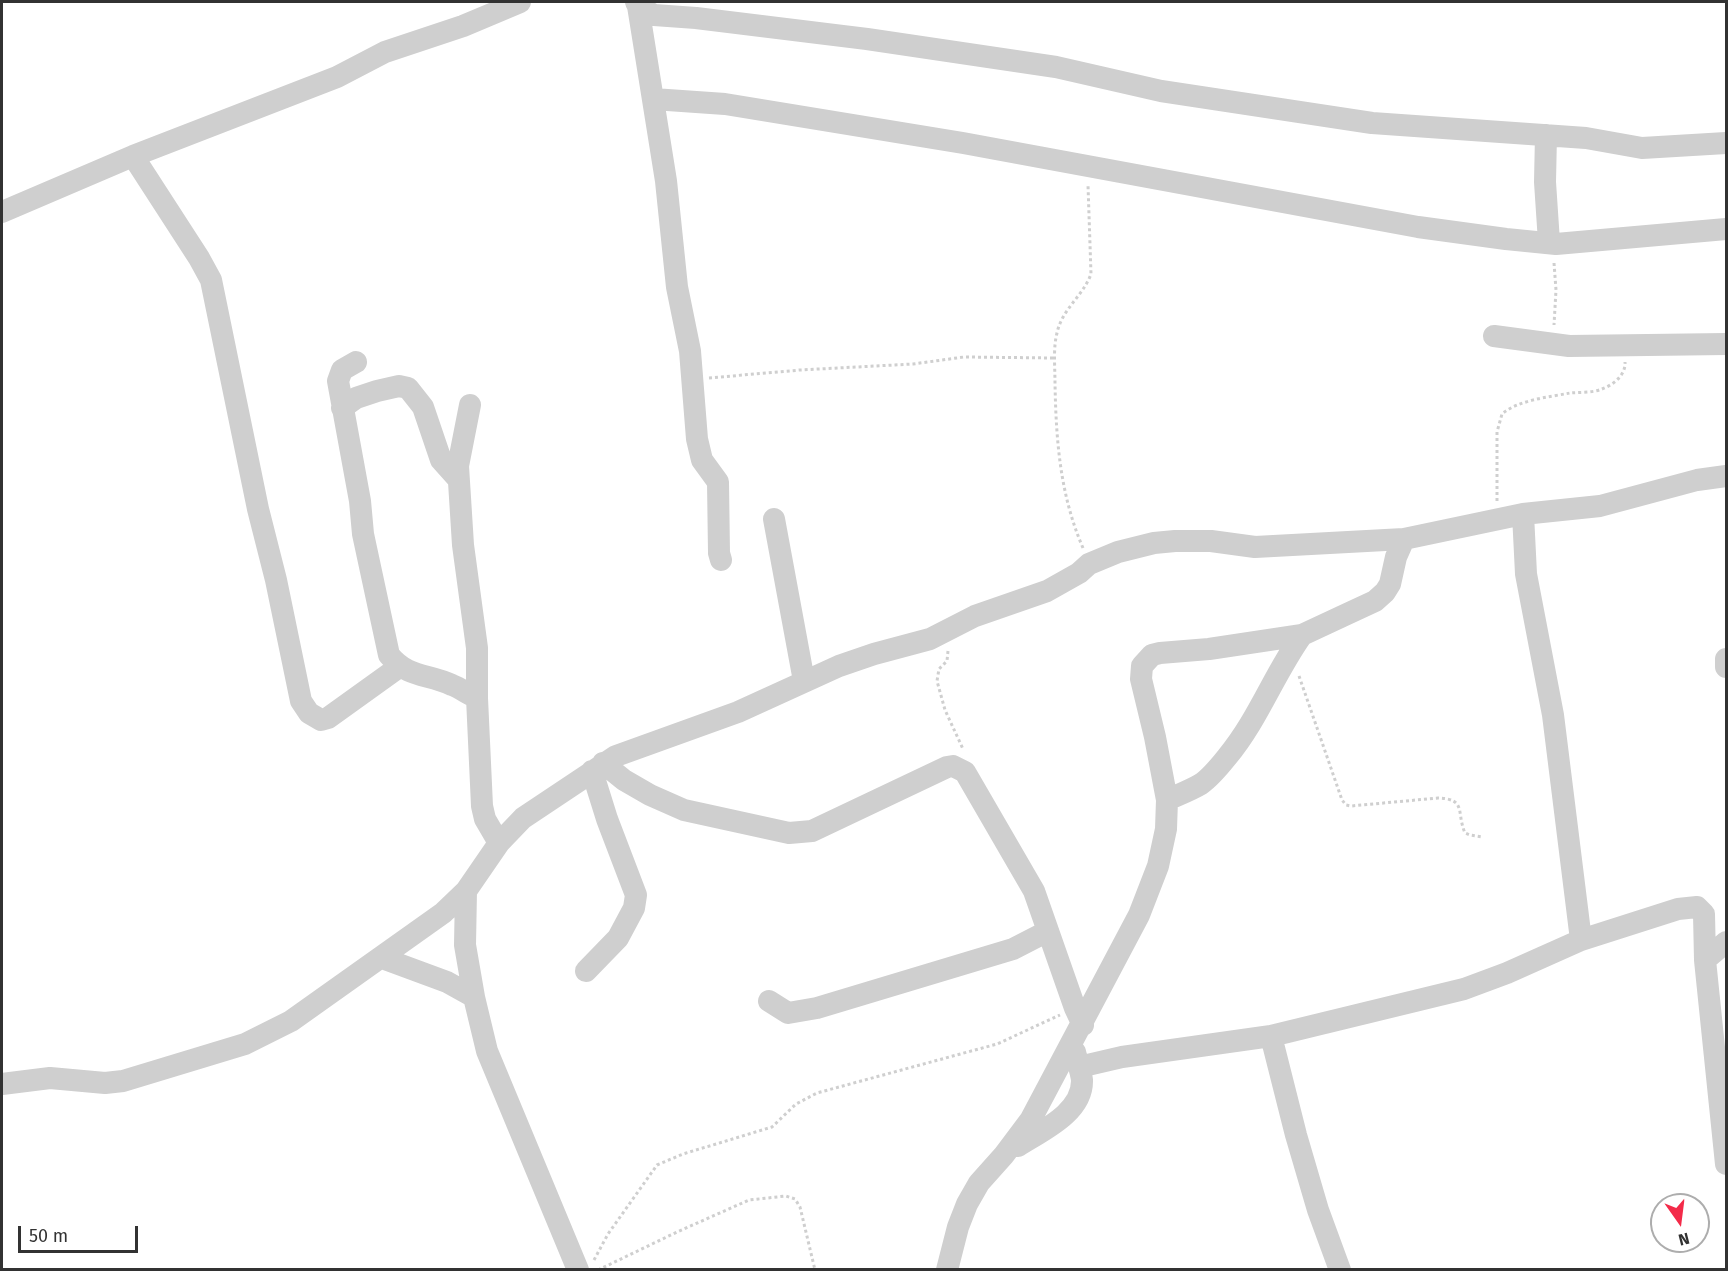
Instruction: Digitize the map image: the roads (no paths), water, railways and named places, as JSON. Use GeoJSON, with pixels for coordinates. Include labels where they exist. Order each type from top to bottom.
{"type":"FeatureCollection","features":[{"type":"Feature","properties":{"kind":"street"},"geometry":{"type":"LineString","coordinates":[[2,212],[133,156],[337,77],[385,51],[464,26],[520,2]]}},
{"type":"Feature","properties":{"kind":"street"},"geometry":{"type":"LineString","coordinates":[[637,4],[666,181],[677,287],[690,351],[699,449],[702,460],[718,482],[721,560]]}},
{"type":"Feature","properties":{"kind":"street"},"geometry":{"type":"LineString","coordinates":[[637,4],[654,15],[867,39],[1056,67],[1161,91],[1372,123],[1586,138],[1642,148],[1726,143]]}},
{"type":"Feature","properties":{"kind":"street"},"geometry":{"type":"LineString","coordinates":[[653,99],[726,104],[963,143],[1418,227],[1506,239],[1550,243],[1726,229]]}},
{"type":"Feature","properties":{"kind":"street"},"geometry":{"type":"LineString","coordinates":[[1546,135],[1545,182],[1550,243]]}},
{"type":"Feature","properties":{"kind":"street"},"geometry":{"type":"LineString","coordinates":[[133,156],[211,280],[258,509],[301,701],[309,713],[321,720],[328,718],[399,667]]}},
{"type":"Feature","properties":{"kind":"street"},"geometry":{"type":"LineString","coordinates":[[1494,336],[1569,346],[1726,344]]}},
{"type":"Feature","properties":{"kind":"street"},"geometry":{"type":"LineString","coordinates":[[356,362],[342,370],[338,376],[360,501],[363,534],[389,656],[399,667],[451,684],[477,698]]}},
{"type":"Feature","properties":{"kind":"street"},"geometry":{"type":"LineString","coordinates":[[342,408],[356,398],[377,391],[399,386],[408,388],[423,407],[441,460],[458,479]]}},
{"type":"Feature","properties":{"kind":"street"},"geometry":{"type":"LineString","coordinates":[[471,405],[458,466],[458,479],[463,545],[477,648],[482,806],[485,819],[499,843]]}},
{"type":"Feature","properties":{"kind":"street"},"geometry":{"type":"LineString","coordinates":[[1697,480],[1726,462]]}},
{"type":"Feature","properties":{"kind":"street"},"geometry":{"type":"LineString","coordinates":[[2,1084],[50,1078],[114,1082],[223,1052],[271,1032],[291,1021],[443,913],[466,891],[499,843],[523,818],[616,756],[738,712],[839,666],[874,654],[919,643],[975,616],[1047,591],[1079,573],[1089,564],[1118,552],[1175,541],[1211,541],[1255,547],[1404,539],[1498,518],[1600,506],[1697,480],[1726,476]]}},
{"type":"Feature","properties":{"kind":"street"},"geometry":{"type":"LineString","coordinates":[[1523,514],[1526,574],[1553,715],[1581,940]]}},
{"type":"Feature","properties":{"kind":"street"},"geometry":{"type":"LineString","coordinates":[[774,519],[804,681]]}},
{"type":"Feature","properties":{"kind":"street"},"geometry":{"type":"LineString","coordinates":[[947,1269],[958,1227],[967,1204],[979,1183],[1032,1119],[1077,1025],[1139,915],[1158,866],[1166,829],[1167,800],[1141,679],[1142,666],[1146,660],[1160,653],[1296,643],[1375,601],[1385,592],[1390,584],[1396,557],[1404,539]]}},
{"type":"Feature","properties":{"kind":"street"},"geometry":{"type":"LineString","coordinates":[[1167,800],[1210,777],[1239,742],[1261,708],[1296,643]]}},
{"type":"Feature","properties":{"kind":"street"},"geometry":{"type":"LineString","coordinates":[[597,767],[684,810],[789,834],[812,831],[947,767],[953,766],[965,771],[1034,891],[1077,1025],[1079,1067],[1082,1077],[1082,1088],[1078,1099],[1064,1116],[1004,1155]]}},
{"type":"Feature","properties":{"kind":"street"},"geometry":{"type":"LineString","coordinates":[[586,971],[618,938],[634,908],[636,895],[607,819],[597,767]]}},
{"type":"Feature","properties":{"kind":"street"},"geometry":{"type":"LineString","coordinates":[[466,891],[465,945],[487,1051],[578,1269]]}},
{"type":"Feature","properties":{"kind":"street"},"geometry":{"type":"LineString","coordinates":[[1079,1067],[1122,1057],[1271,1036],[1464,989],[1507,974],[1581,940],[1678,909],[1697,907],[1704,914],[1705,960],[1726,1164]]}},
{"type":"Feature","properties":{"kind":"street"},"geometry":{"type":"LineString","coordinates":[[769,1001],[788,1013],[808,1010],[1013,949],[1048,931]]}},
{"type":"Feature","properties":{"kind":"street"},"geometry":{"type":"LineString","coordinates":[[1705,960],[1726,942]]}},
{"type":"Feature","properties":{"kind":"street"},"geometry":{"type":"LineString","coordinates":[[382,958],[447,982],[474,997]]}},
{"type":"Feature","properties":{"kind":"street"},"geometry":{"type":"LineString","coordinates":[[1271,1036],[1318,1210],[1340,1269]]}}]}
